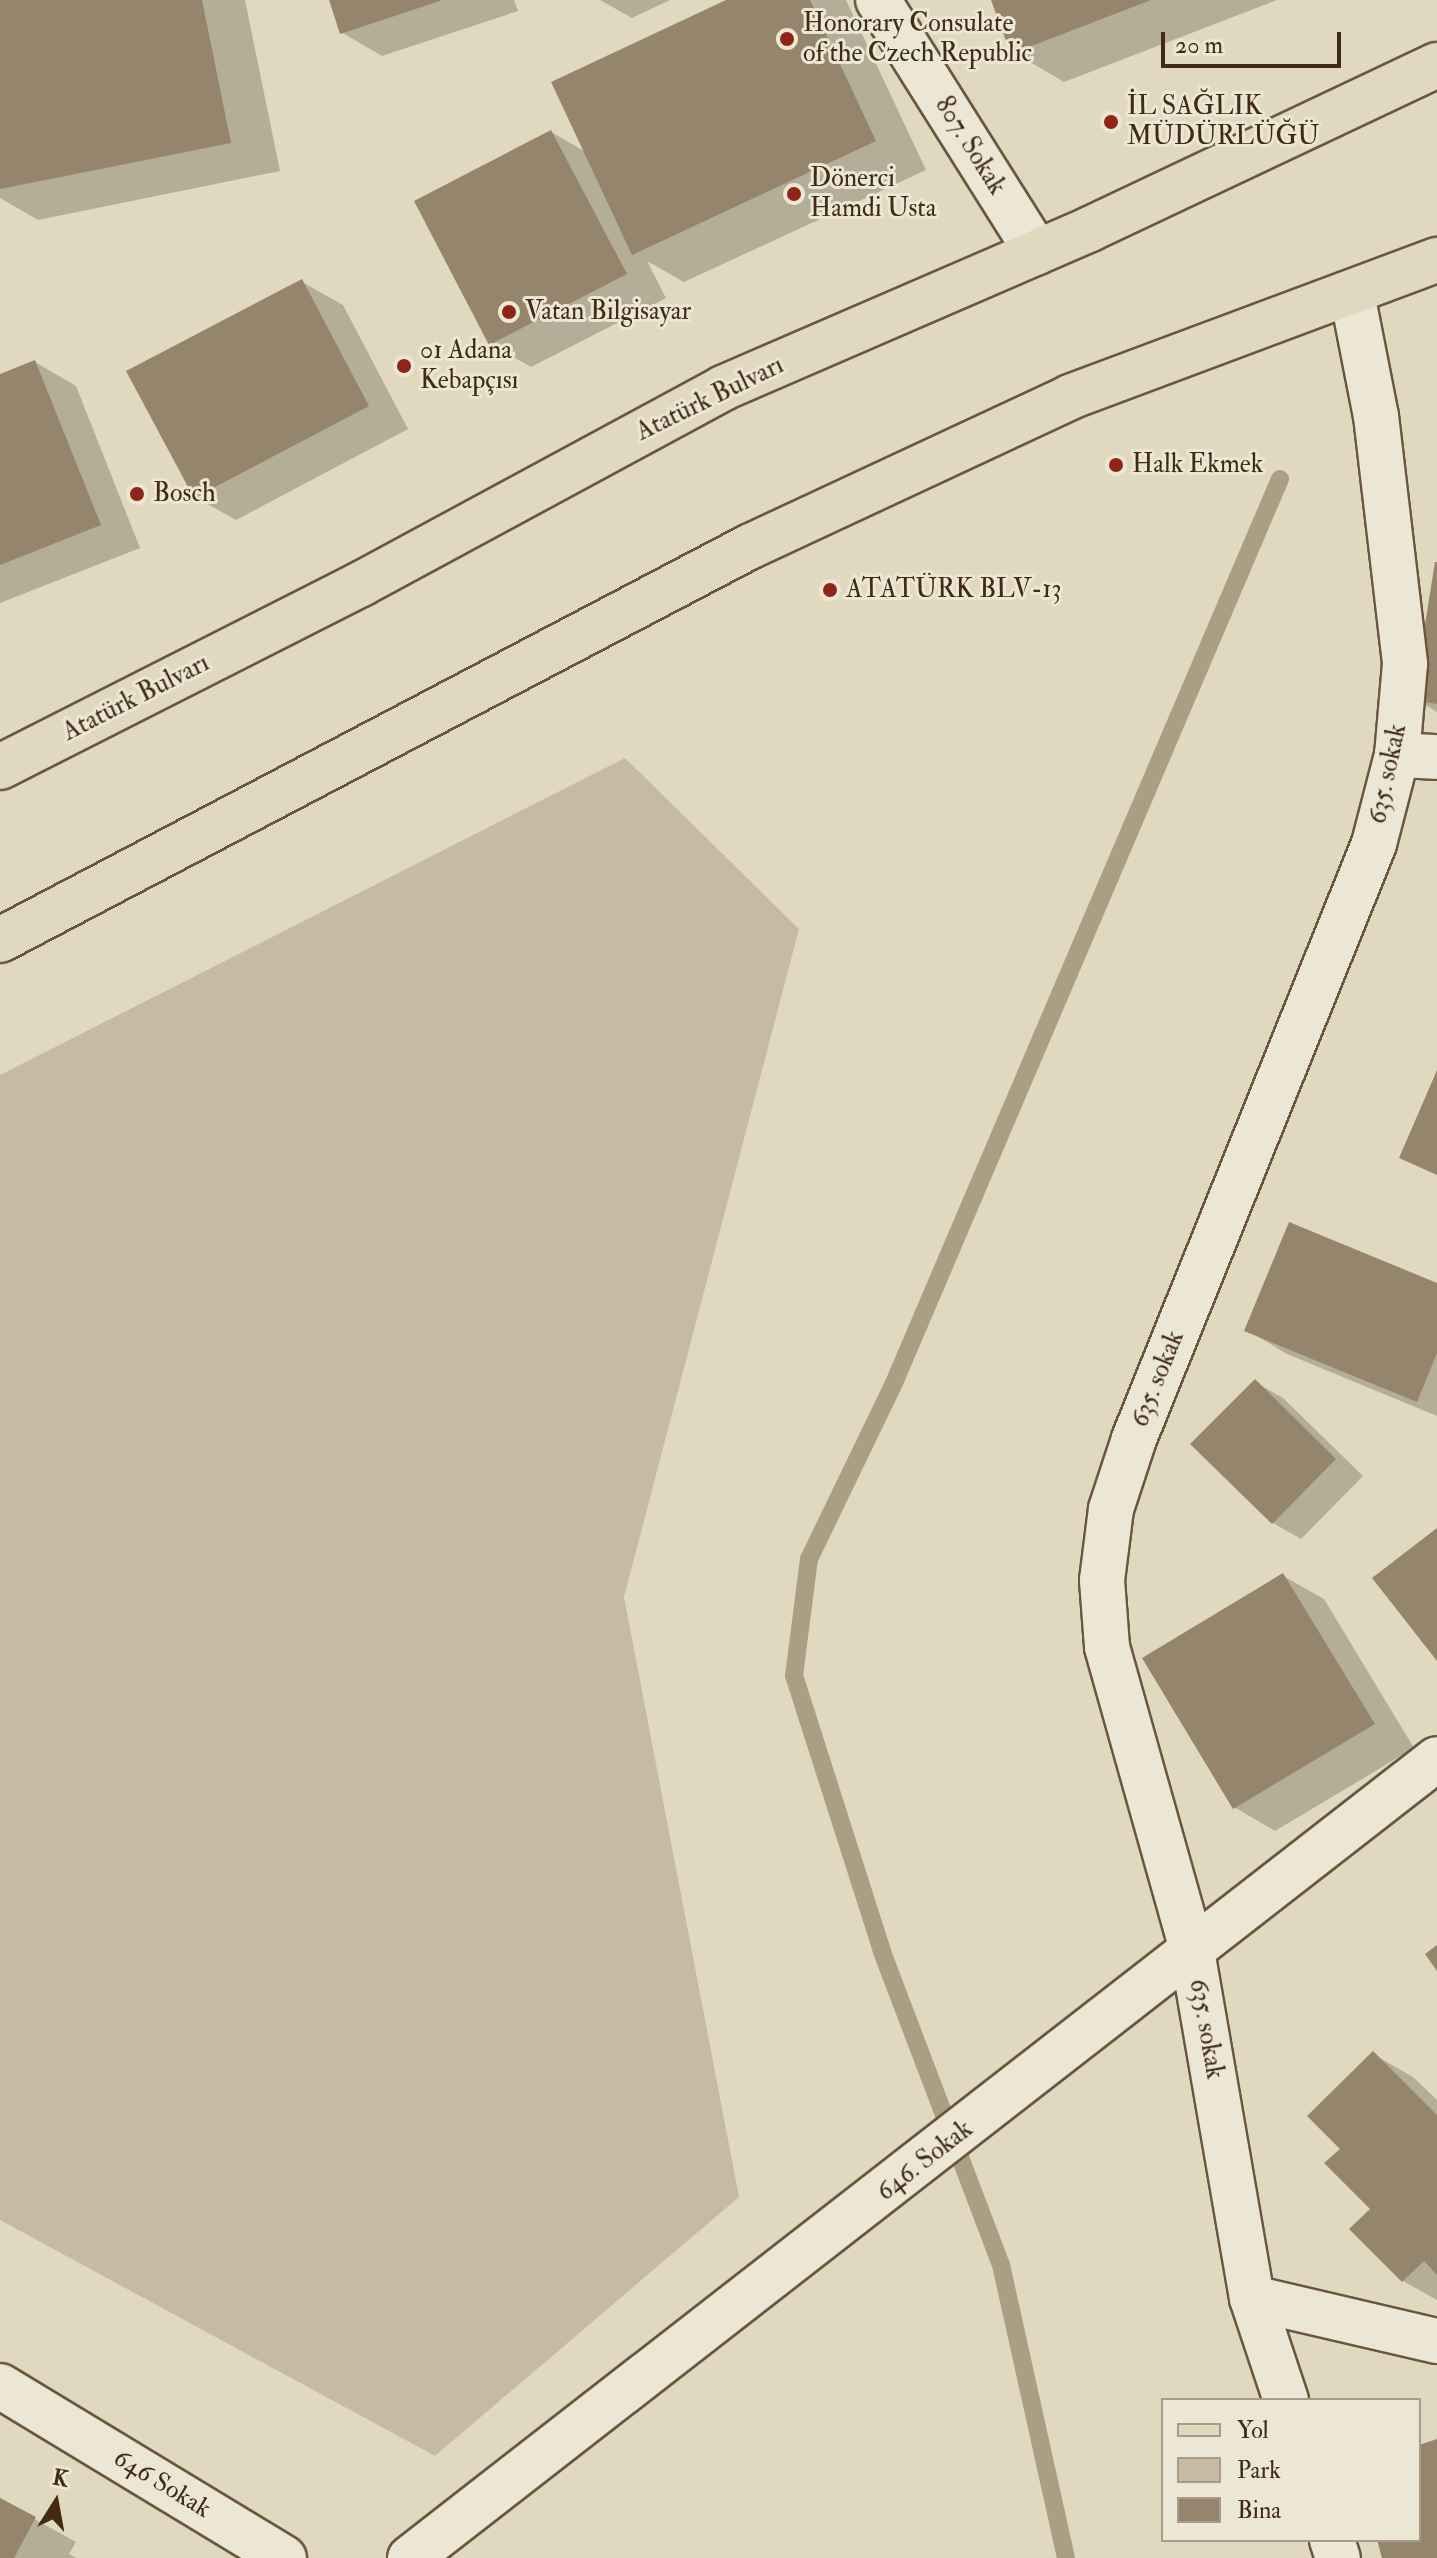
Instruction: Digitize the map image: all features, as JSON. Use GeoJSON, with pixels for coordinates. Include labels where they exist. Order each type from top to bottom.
{"type":"FeatureCollection","features":[{"type":"Feature","properties":{"kind":"main road","name":"Atatürk Bulvarı"},"geometry":{"type":"LineString","coordinates":[[0,767],[361,584],[723,388],[1037,252],[1437,65]]}},
{"type":"Feature","properties":{"kind":"main road"},"geometry":{"type":"LineString","coordinates":[[0,940],[749,547],[1070,397],[1437,260]]}},
{"type":"Feature","properties":{"kind":"street","name":"807. Sokak"},"geometry":{"type":"LineString","coordinates":[[878,0],[1037,252]]}},
{"type":"Feature","properties":{"kind":"street","name":"635. sokak"},"geometry":{"type":"LineString","coordinates":[[1285,2398],[1252,2298],[1191,1945],[1107,1647],[1102,1580],[1111,1509],[1374,844],[1417,756],[1376,416],[1352,294]]}},
{"type":"Feature","properties":{"kind":"street","name":"646. Sokak"},"geometry":{"type":"LineString","coordinates":[[410,2558],[1145,1991],[1191,1945],[1437,1759]]}},
{"type":"Feature","properties":{"kind":"street"},"geometry":{"type":"LineString","coordinates":[[1252,2298],[1437,2341]]}},
{"type":"Feature","properties":{"kind":"street","name":"646 Sokak"},"geometry":{"type":"LineString","coordinates":[[0,2386],[284,2558]]}},
{"type":"Feature","properties":{"kind":"green space"},"geometry":{"type":"Polygon","coordinates":[[[625,758],[799,929],[624,1597],[739,2197],[435,2456],[0,2220],[0,1075],[625,758]]]}},
{"type":"Feature","properties":{"kind":"building"},"geometry":{"type":"Polygon","coordinates":[[[0,0],[202,0],[231,143],[0,189],[0,0]]]}},
{"type":"Feature","properties":{"kind":"building"},"geometry":{"type":"Polygon","coordinates":[[[329,0],[440,0],[440,1],[340,34],[329,0]]]}},
{"type":"Feature","properties":{"kind":"building"},"geometry":{"type":"Polygon","coordinates":[[[726,0],[810,0],[876,141],[632,255],[551,82],[726,0]]]}},
{"type":"Feature","properties":{"kind":"building"},"geometry":{"type":"Polygon","coordinates":[[[991,0],[1151,0],[1011,54],[991,0]]]}},
{"type":"Feature","properties":{"kind":"building"},"geometry":{"type":"Polygon","coordinates":[[[551,130],[627,274],[489,345],[414,201],[551,130]]]}},
{"type":"Feature","properties":{"kind":"building"},"geometry":{"type":"Polygon","coordinates":[[[302,279],[369,406],[194,498],[126,371],[302,279]]]}},
{"type":"Feature","properties":{"kind":"building"},"geometry":{"type":"Polygon","coordinates":[[[35,360],[101,525],[0,565],[0,374],[35,360]]]}},
{"type":"Feature","properties":{"kind":"building"},"geometry":{"type":"Polygon","coordinates":[[[1437,562],[1437,704],[1413,700],[1437,562]]]}},
{"type":"Feature","properties":{"kind":"building"},"geometry":{"type":"Polygon","coordinates":[[[1437,1070],[1437,1175],[1399,1158],[1437,1070]]]}},
{"type":"Feature","properties":{"kind":"building"},"geometry":{"type":"Polygon","coordinates":[[[1289,1222],[1437,1283],[1437,1353],[1417,1402],[1244,1331],[1289,1222]]]}},
{"type":"Feature","properties":{"kind":"building"},"geometry":{"type":"Polygon","coordinates":[[[1255,1379],[1336,1459],[1272,1524],[1190,1444],[1255,1379]]]}},
{"type":"Feature","properties":{"kind":"building"},"geometry":{"type":"Polygon","coordinates":[[[1437,1528],[1437,1661],[1372,1578],[1437,1528]]]}},
{"type":"Feature","properties":{"kind":"building"},"geometry":{"type":"Polygon","coordinates":[[[1283,1573],[1375,1724],[1233,1809],[1142,1658],[1283,1573]]]}},
{"type":"Feature","properties":{"kind":"building"},"geometry":{"type":"Polygon","coordinates":[[[1437,1945],[1437,1971],[1425,1954],[1437,1945]]]}},
{"type":"Feature","properties":{"kind":"building"},"geometry":{"type":"Polygon","coordinates":[[[1373,2051],[1437,2115],[1437,2275],[1424,2261],[1402,2282],[1349,2229],[1370,2209],[1324,2163],[1340,2149],[1307,2116],[1373,2051]]]}},
{"type":"Feature","properties":{"kind":"building"},"geometry":{"type":"Polygon","coordinates":[[[1437,2439],[1437,2558],[1382,2558],[1378,2542],[1421,2542],[1421,2444],[1437,2439]]]}},
{"type":"Feature","properties":{"kind":"building"},"geometry":{"type":"Polygon","coordinates":[[[0,2498],[36,2517],[14,2558],[0,2558],[0,2498]]]}},
{"type":"Feature","properties":{"kind":"waterway"},"geometry":{"type":"LineString","coordinates":[[1066,2558],[1001,2265],[882,1951],[794,1676],[809,1559],[894,1383],[1280,479]]}},
{"type":"Feature","properties":{"kind":"place","name":"Honorary Consulate of the Czech Republic"},"geometry":{"type":"Point","coordinates":[787,39]}},
{"type":"Feature","properties":{"kind":"place","name":"İL SAĞLIK MÜDÜRLÜĞÜ"},"geometry":{"type":"Point","coordinates":[1111,122]}},
{"type":"Feature","properties":{"kind":"place","name":"Dönerci Hamdi Usta"},"geometry":{"type":"Point","coordinates":[794,194]}},
{"type":"Feature","properties":{"kind":"place","name":"Vatan Bilgisayar"},"geometry":{"type":"Point","coordinates":[509,312]}},
{"type":"Feature","properties":{"kind":"place","name":"01 Adana Kebapçısı"},"geometry":{"type":"Point","coordinates":[404,366]}},
{"type":"Feature","properties":{"kind":"place","name":"Halk Ekmek"},"geometry":{"type":"Point","coordinates":[1116,465]}},
{"type":"Feature","properties":{"kind":"place","name":"Bosch"},"geometry":{"type":"Point","coordinates":[137,494]}},
{"type":"Feature","properties":{"kind":"place","name":"ATATÜRK BLV-13"},"geometry":{"type":"Point","coordinates":[830,590]}}]}
